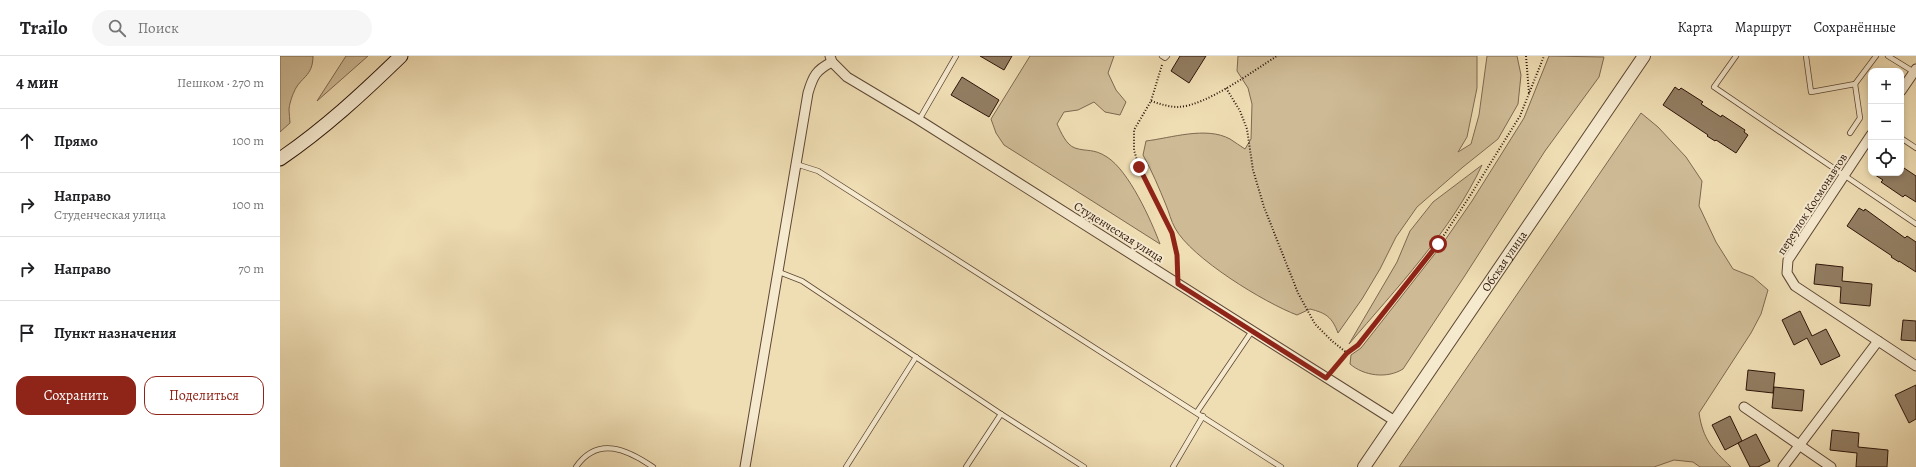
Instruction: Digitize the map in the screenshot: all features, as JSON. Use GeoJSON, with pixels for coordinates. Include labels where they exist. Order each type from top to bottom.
{"type":"FeatureCollection","features":[{"type":"Feature","properties":{"kind":"main road"},"geometry":{"type":"LineString","coordinates":[[280,159],[304,143],[358,98],[401,56]]}},
{"type":"Feature","properties":{"kind":"street","name":"Обская улица"},"geometry":{"type":"LineString","coordinates":[[1364,467],[1644,56]]}},
{"type":"Feature","properties":{"kind":"street","name":"Студенческая улица"},"geometry":{"type":"LineString","coordinates":[[831,59],[847,77],[919,120],[1395,422]]}},
{"type":"Feature","properties":{"kind":"street"},"geometry":{"type":"LineString","coordinates":[[745,467],[808,93],[812,80],[820,68],[831,59]]}},
{"type":"Feature","properties":{"kind":"street"},"geometry":{"type":"LineString","coordinates":[[1904,86],[1915,70]]}},
{"type":"Feature","properties":{"kind":"street","name":"переулок Космонавтов"},"geometry":{"type":"LineString","coordinates":[[1868,140],[1788,260],[1787,273],[1795,286],[1916,366]]}},
{"type":"Feature","properties":{"kind":"street"},"geometry":{"type":"LineString","coordinates":[[1783,467],[1798,445],[1878,341]]}},
{"type":"Feature","properties":{"kind":"street"},"geometry":{"type":"LineString","coordinates":[[1744,407],[1831,467]]}},
{"type":"Feature","properties":{"kind":"lane"},"geometry":{"type":"LineString","coordinates":[[919,120],[956,56]]}},
{"type":"Feature","properties":{"kind":"lane"},"geometry":{"type":"LineString","coordinates":[[1736,56],[1714,87],[1916,224]]}},
{"type":"Feature","properties":{"kind":"lane"},"geometry":{"type":"LineString","coordinates":[[1806,56],[1811,92],[1855,84],[1876,56]]}},
{"type":"Feature","properties":{"kind":"lane"},"geometry":{"type":"LineString","coordinates":[[1888,56],[1915,70]]}},
{"type":"Feature","properties":{"kind":"lane"},"geometry":{"type":"LineString","coordinates":[[1850,133],[1860,118],[1855,84]]}},
{"type":"Feature","properties":{"kind":"lane"},"geometry":{"type":"LineString","coordinates":[[1904,140],[1916,148]]}},
{"type":"Feature","properties":{"kind":"lane"},"geometry":{"type":"LineString","coordinates":[[796,164],[818,171],[1281,467]]}},
{"type":"Feature","properties":{"kind":"lane"},"geometry":{"type":"LineString","coordinates":[[779,272],[802,281],[1001,414],[1084,467]]}},
{"type":"Feature","properties":{"kind":"lane"},"geometry":{"type":"LineString","coordinates":[[1197,412],[1252,330]]}},
{"type":"Feature","properties":{"kind":"lane"},"geometry":{"type":"LineString","coordinates":[[846,467],[916,357]]}},
{"type":"Feature","properties":{"kind":"lane"},"geometry":{"type":"LineString","coordinates":[[966,467],[1001,414]]}},
{"type":"Feature","properties":{"kind":"lane"},"geometry":{"type":"LineString","coordinates":[[1173,467],[1203,416]]}},
{"type":"Feature","properties":{"kind":"lane"},"geometry":{"type":"LineString","coordinates":[[576,467],[586,456],[599,450],[610,448],[622,449],[635,455],[653,467]]}},
{"type":"Feature","properties":{"kind":"path"},"geometry":{"type":"LineString","coordinates":[[1151,101],[1164,106],[1185,106],[1197,103],[1226,88],[1277,56]]}},
{"type":"Feature","properties":{"kind":"path"},"geometry":{"type":"LineString","coordinates":[[1526,56],[1530,94]]}},
{"type":"Feature","properties":{"kind":"path"},"geometry":{"type":"LineString","coordinates":[[1326,378],[1347,353],[1358,345],[1438,244],[1520,116],[1544,56]]}},
{"type":"Feature","properties":{"kind":"path"},"geometry":{"type":"LineString","coordinates":[[1165,57],[1151,101],[1134,130],[1134,150],[1139,167],[1172,233],[1177,255],[1178,284]]}},
{"type":"Feature","properties":{"kind":"path"},"geometry":{"type":"LineString","coordinates":[[1226,88],[1240,111],[1247,129],[1254,170],[1264,207],[1298,293],[1315,324],[1347,353]]}},
{"type":"Feature","properties":{"kind":"shaded area"},"geometry":{"type":"Polygon","coordinates":[[[280,56],[313,56],[309,73],[297,87],[292,98],[289,110],[290,123],[280,132],[280,56]]]}},
{"type":"Feature","properties":{"kind":"shaded area"},"geometry":{"type":"Polygon","coordinates":[[[346,56],[368,56],[317,101],[346,56]]]}},
{"type":"Feature","properties":{"kind":"shaded area"},"geometry":{"type":"Polygon","coordinates":[[[1030,56],[1114,56],[1108,73],[1116,90],[1126,102],[1120,115],[1105,112],[1094,102],[1078,110],[1064,112],[1057,124],[1064,138],[1069,144],[1075,148],[1102,154],[1115,164],[1123,173],[1131,184],[1145,210],[1160,244],[1004,145],[996,133],[991,119],[1030,56]]]}},
{"type":"Feature","properties":{"kind":"shaded area"},"geometry":{"type":"Polygon","coordinates":[[[1238,56],[1477,56],[1477,88],[1467,137],[1458,152],[1471,144],[1479,115],[1487,56],[1517,56],[1521,75],[1518,104],[1498,139],[1417,207],[1396,237],[1380,269],[1362,299],[1338,333],[1328,316],[1310,309],[1297,315],[1283,309],[1230,278],[1196,253],[1175,228],[1158,186],[1143,155],[1146,141],[1199,133],[1221,135],[1245,149],[1251,139],[1252,104],[1248,88],[1237,71],[1238,56]]]}},
{"type":"Feature","properties":{"kind":"shaded area"},"geometry":{"type":"Polygon","coordinates":[[[1549,56],[1604,57],[1599,77],[1545,151],[1403,369],[1390,374],[1376,375],[1356,368],[1350,364],[1351,355],[1361,348],[1441,246],[1472,201],[1524,118],[1549,56]]]}},
{"type":"Feature","properties":{"kind":"shaded area"},"geometry":{"type":"Polygon","coordinates":[[[1641,113],[1658,127],[1686,157],[1702,181],[1699,206],[1716,242],[1733,269],[1753,277],[1768,290],[1761,314],[1751,333],[1699,413],[1703,430],[1709,443],[1731,467],[1700,467],[1693,462],[1674,460],[1654,467],[1399,467],[1641,113]]]}},
{"type":"Feature","properties":{"kind":"shaded area"},"geometry":{"type":"Polygon","coordinates":[[[1482,165],[1470,189],[1455,213],[1422,259],[1349,344],[1397,262],[1410,231],[1433,202],[1482,165]]]}},
{"type":"Feature","properties":{"kind":"building"},"geometry":{"type":"Polygon","coordinates":[[[980,56],[1012,56],[1004,70],[980,56]]]}},
{"type":"Feature","properties":{"kind":"building"},"geometry":{"type":"Polygon","coordinates":[[[1180,56],[1206,56],[1189,83],[1171,71],[1180,56]]]}},
{"type":"Feature","properties":{"kind":"building"},"geometry":{"type":"Polygon","coordinates":[[[962,77],[999,100],[989,117],[951,95],[962,77]]]}},
{"type":"Feature","properties":{"kind":"building"},"geometry":{"type":"Polygon","coordinates":[[[1675,87],[1679,90],[1681,88],[1703,102],[1701,104],[1721,117],[1722,115],[1745,130],[1744,132],[1748,135],[1736,153],[1707,136],[1708,135],[1663,105],[1675,87]]]}},
{"type":"Feature","properties":{"kind":"building"},"geometry":{"type":"Polygon","coordinates":[[[1904,168],[1916,176],[1916,202],[1905,195],[1903,197],[1881,182],[1883,180],[1877,176],[1904,176],[1904,168]]]}},
{"type":"Feature","properties":{"kind":"building"},"geometry":{"type":"Polygon","coordinates":[[[1859,208],[1864,211],[1865,209],[1905,238],[1907,236],[1916,242],[1916,272],[1891,257],[1892,256],[1847,226],[1859,208]]]}},
{"type":"Feature","properties":{"kind":"building"},"geometry":{"type":"Polygon","coordinates":[[[1816,264],[1843,267],[1842,281],[1872,284],[1870,306],[1840,303],[1841,287],[1814,284],[1816,264]]]}},
{"type":"Feature","properties":{"kind":"building"},"geometry":{"type":"Polygon","coordinates":[[[1800,311],[1812,336],[1826,329],[1840,356],[1821,365],[1807,338],[1794,345],[1782,320],[1800,311]]]}},
{"type":"Feature","properties":{"kind":"building"},"geometry":{"type":"Polygon","coordinates":[[[1903,320],[1916,321],[1916,341],[1901,340],[1903,320]]]}},
{"type":"Feature","properties":{"kind":"building"},"geometry":{"type":"Polygon","coordinates":[[[1748,370],[1775,373],[1773,393],[1746,390],[1748,370]]]}},
{"type":"Feature","properties":{"kind":"building"},"geometry":{"type":"Polygon","coordinates":[[[1916,385],[1916,419],[1909,423],[1895,395],[1916,385]]]}},
{"type":"Feature","properties":{"kind":"building"},"geometry":{"type":"Polygon","coordinates":[[[1774,387],[1804,390],[1802,411],[1772,408],[1774,387]]]}},
{"type":"Feature","properties":{"kind":"building"},"geometry":{"type":"Polygon","coordinates":[[[1730,416],[1742,441],[1725,450],[1712,425],[1730,416]]]}},
{"type":"Feature","properties":{"kind":"building"},"geometry":{"type":"Polygon","coordinates":[[[1832,430],[1859,433],[1858,447],[1888,450],[1887,467],[1856,467],[1857,453],[1830,450],[1832,430]]]}},
{"type":"Feature","properties":{"kind":"building"},"geometry":{"type":"Polygon","coordinates":[[[1756,434],[1770,461],[1758,467],[1750,467],[1738,443],[1756,434]]]}},
{"type":"Feature","properties":{"kind":"route"},"geometry":{"type":"LineString","coordinates":[[1139,167],[1160,213],[1172,233],[1177,255],[1178,284],[1326,378],[1347,353],[1358,345],[1379,316],[1438,244]]}}]}
